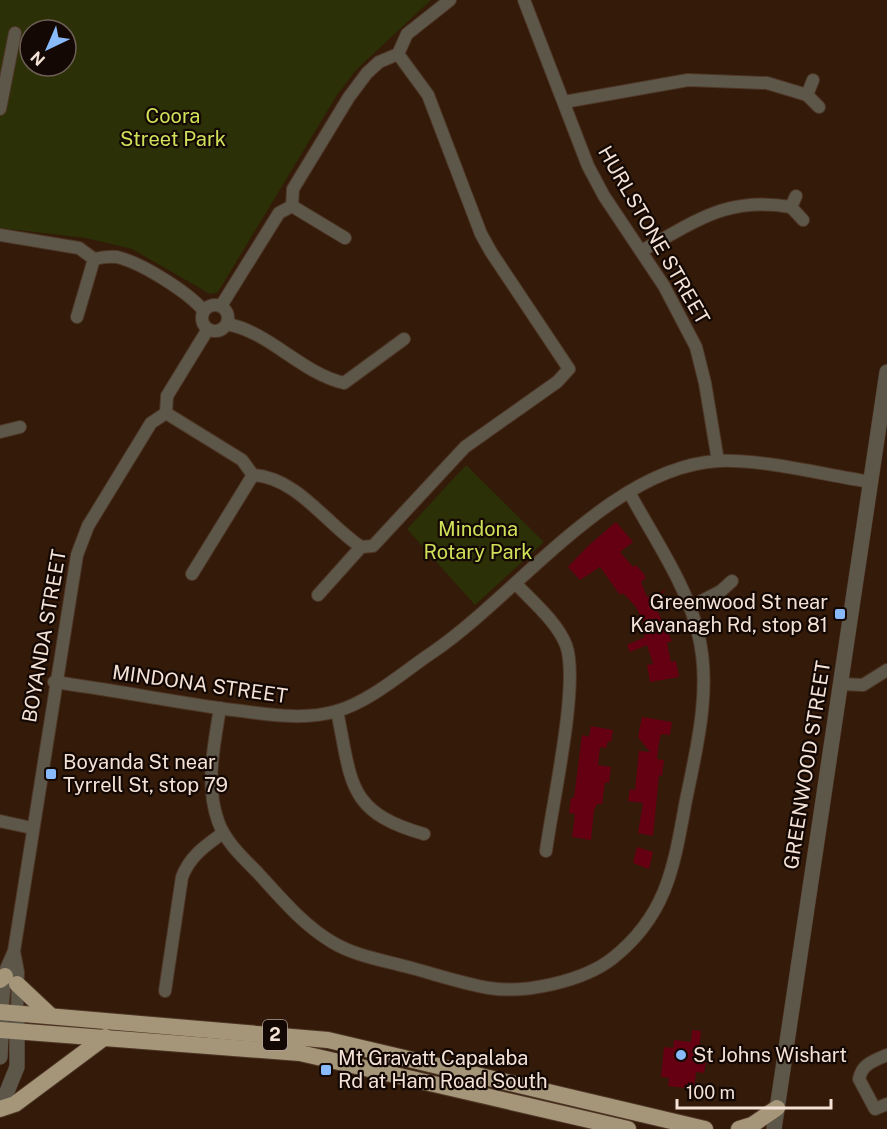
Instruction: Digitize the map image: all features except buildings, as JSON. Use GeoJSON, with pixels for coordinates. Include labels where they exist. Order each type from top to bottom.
{"type":"FeatureCollection","features":[{"type":"Feature","properties":{"kind":"highway"},"geometry":{"type":"LineString","coordinates":[[7,980],[50,1015]]}},
{"type":"Feature","properties":{"kind":"highway","name":"2"},"geometry":{"type":"LineString","coordinates":[[6,1013],[328,1040],[705,1129]]}},
{"type":"Feature","properties":{"kind":"highway","name":"2"},"geometry":{"type":"LineString","coordinates":[[6,1030],[300,1053],[628,1129]]}},
{"type":"Feature","properties":{"kind":"highway"},"geometry":{"type":"LineString","coordinates":[[0,1109],[15,1104],[105,1037]]}},
{"type":"Feature","properties":{"kind":"highway"},"geometry":{"type":"LineString","coordinates":[[739,1129],[752,1125],[777,1108]]}},
{"type":"Feature","properties":{"kind":"street"},"geometry":{"type":"LineString","coordinates":[[292,206],[293,189],[349,97],[379,62],[398,54],[407,34],[450,0]]}},
{"type":"Feature","properties":{"kind":"street","name":"HURLSTONE STREET"},"geometry":{"type":"LineString","coordinates":[[524,0],[588,166],[664,286],[696,347],[705,383],[718,461]]}},
{"type":"Feature","properties":{"kind":"street"},"geometry":{"type":"LineString","coordinates":[[0,109],[15,33]]}},
{"type":"Feature","properties":{"kind":"street"},"geometry":{"type":"LineString","coordinates":[[318,595],[361,547],[373,546],[383,538],[465,447],[557,382],[569,369],[481,234],[428,95],[420,81],[398,54]]}},
{"type":"Feature","properties":{"kind":"street"},"geometry":{"type":"LineString","coordinates":[[564,102],[688,80],[732,80],[767,83],[807,95],[819,107]]}},
{"type":"Feature","properties":{"kind":"street"},"geometry":{"type":"LineString","coordinates":[[807,95],[813,80]]}},
{"type":"Feature","properties":{"kind":"street"},"geometry":{"type":"LineString","coordinates":[[641,251],[713,212],[741,204],[794,202],[803,220]]}},
{"type":"Feature","properties":{"kind":"street"},"geometry":{"type":"LineString","coordinates":[[292,206],[345,238]]}},
{"type":"Feature","properties":{"kind":"street"},"geometry":{"type":"LineString","coordinates":[[221,306],[279,213],[292,206]]}},
{"type":"Feature","properties":{"kind":"street"},"geometry":{"type":"LineString","coordinates":[[0,236],[79,248],[94,259]]}},
{"type":"Feature","properties":{"kind":"street"},"geometry":{"type":"LineString","coordinates":[[94,259],[106,256],[119,258],[158,277],[196,301],[204,311],[203,323],[208,329],[220,330],[227,324],[227,312],[221,306],[214,305],[204,311]]}},
{"type":"Feature","properties":{"kind":"street"},"geometry":{"type":"LineString","coordinates":[[77,317],[94,259]]}},
{"type":"Feature","properties":{"kind":"street"},"geometry":{"type":"LineString","coordinates":[[227,324],[244,327],[318,374],[344,383],[404,339]]}},
{"type":"Feature","properties":{"kind":"street"},"geometry":{"type":"LineString","coordinates":[[208,329],[167,396],[166,413],[242,460],[253,475],[271,478],[298,493],[361,547]]}},
{"type":"Feature","properties":{"kind":"street","name":"GREENWOOD STREET"},"geometry":{"type":"LineString","coordinates":[[774,1129],[887,372]]}},
{"type":"Feature","properties":{"kind":"street","name":"BOYANDA STREET"},"geometry":{"type":"LineString","coordinates":[[6,1013],[7,980],[14,951],[72,572],[88,526],[151,423],[166,413]]}},
{"type":"Feature","properties":{"kind":"street"},"geometry":{"type":"LineString","coordinates":[[0,432],[20,427]]}},
{"type":"Feature","properties":{"kind":"street","name":"MINDONA STREET"},"geometry":{"type":"LineString","coordinates":[[54,682],[289,717],[337,711],[378,690],[465,630],[595,514],[629,492],[677,470],[718,461],[762,465],[871,482]]}},
{"type":"Feature","properties":{"kind":"street"},"geometry":{"type":"LineString","coordinates":[[192,574],[253,475]]}},
{"type":"Feature","properties":{"kind":"street"},"geometry":{"type":"LineString","coordinates":[[220,708],[211,788],[223,833],[305,924],[335,944],[370,957],[491,988],[555,983],[584,975],[611,960],[636,938],[656,911],[673,870],[702,702],[703,663],[699,633],[690,607],[629,492]]}},
{"type":"Feature","properties":{"kind":"street"},"geometry":{"type":"LineString","coordinates":[[690,607],[721,591],[732,580]]}},
{"type":"Feature","properties":{"kind":"street"},"geometry":{"type":"LineString","coordinates":[[516,584],[549,620],[565,642],[570,656],[570,688],[546,851]]}},
{"type":"Feature","properties":{"kind":"street"},"geometry":{"type":"LineString","coordinates":[[841,684],[863,685],[887,670]]}},
{"type":"Feature","properties":{"kind":"street"},"geometry":{"type":"LineString","coordinates":[[337,711],[353,784],[359,796],[380,818],[424,834]]}},
{"type":"Feature","properties":{"kind":"street"},"geometry":{"type":"LineString","coordinates":[[0,821],[32,828]]}},
{"type":"Feature","properties":{"kind":"street"},"geometry":{"type":"LineString","coordinates":[[165,991],[182,877],[187,864],[199,850],[223,833]]}},
{"type":"Feature","properties":{"kind":"street"},"geometry":{"type":"LineString","coordinates":[[0,1057],[6,1030],[6,1013]]}},
{"type":"Feature","properties":{"kind":"street"},"geometry":{"type":"LineString","coordinates":[[0,1109],[17,1067],[6,1030]]}},
{"type":"Feature","properties":{"kind":"street"},"geometry":{"type":"LineString","coordinates":[[887,1055],[868,1063],[861,1070],[859,1079],[875,1109],[887,1104]]}},
{"type":"Feature","properties":{"kind":"green space","name":"Coora Street Park"},"geometry":{"type":"Polygon","coordinates":[[[0,0],[431,0],[356,70],[337,95],[218,292],[210,294],[132,249],[86,238],[0,228],[0,0]]]}},
{"type":"Feature","properties":{"kind":"green space","name":"Mindona Rotary Park"},"geometry":{"type":"Polygon","coordinates":[[[466,465],[544,542],[475,605],[407,529],[466,465]]]}},
{"type":"Feature","properties":{"kind":"place","name":"Greenwood St near Kavanagh Rd, stop 81"},"geometry":{"type":"Point","coordinates":[840,614]}},
{"type":"Feature","properties":{"kind":"place","name":"Boyanda St near Tyrrell St, stop 79"},"geometry":{"type":"Point","coordinates":[51,774]}},
{"type":"Feature","properties":{"kind":"place","name":"St Johns Wishart"},"geometry":{"type":"Point","coordinates":[681,1055]}},
{"type":"Feature","properties":{"kind":"place","name":"Mt Gravatt Capalaba Rd at Ham Road South"},"geometry":{"type":"Point","coordinates":[326,1070]}}]}
